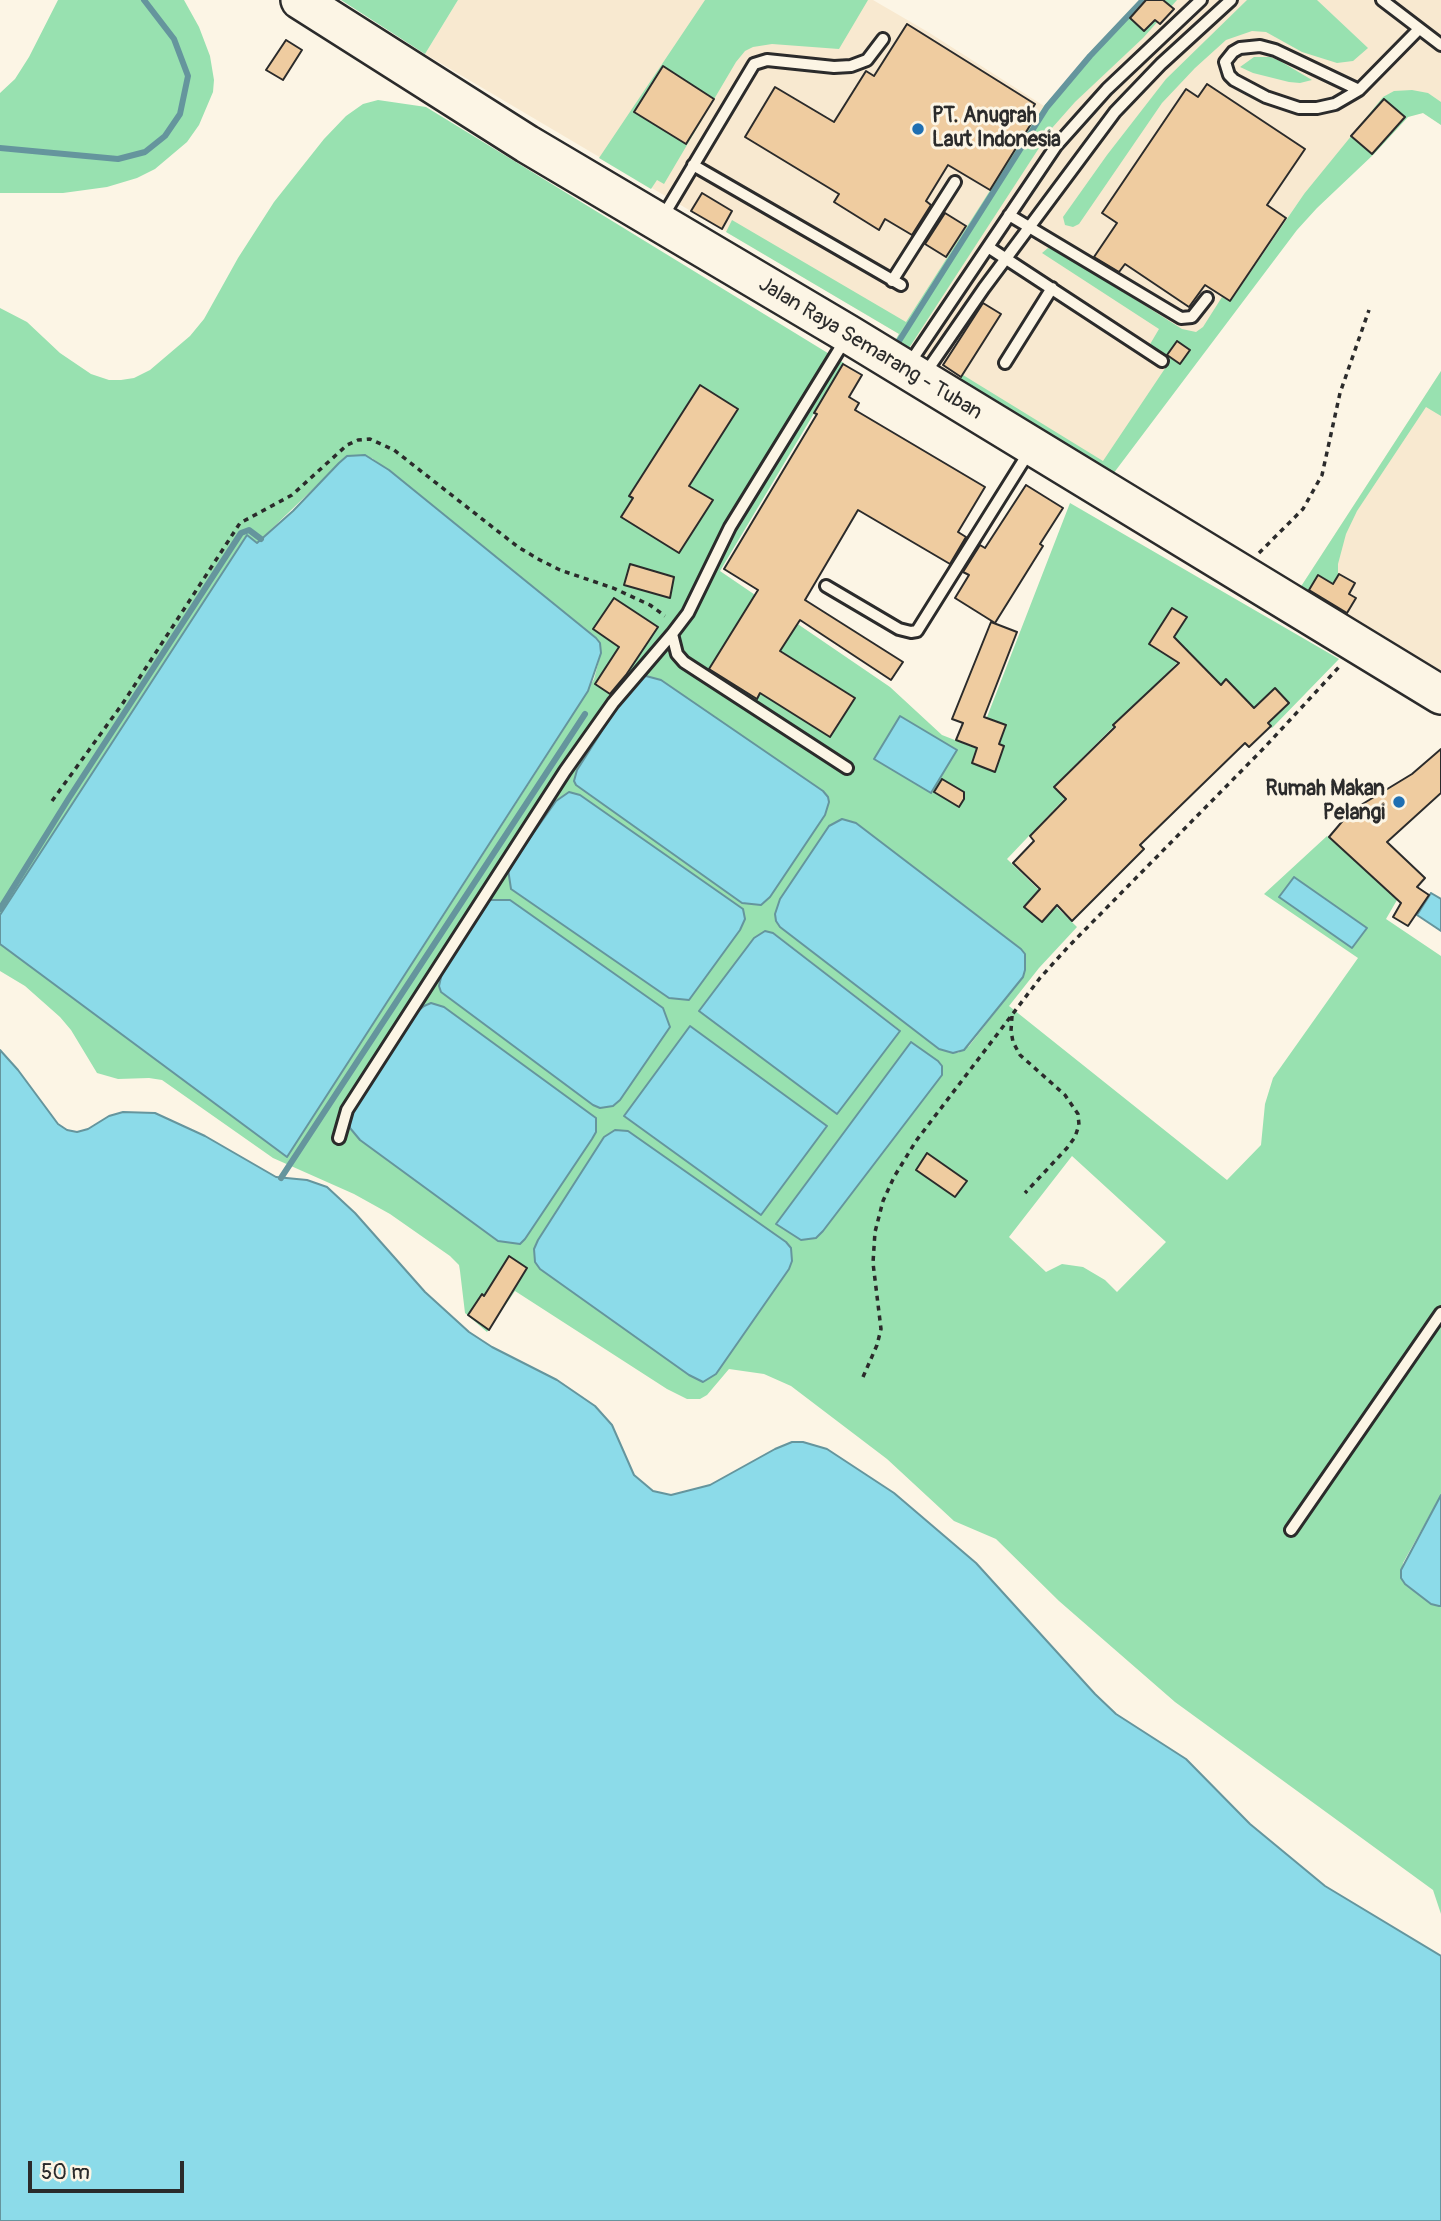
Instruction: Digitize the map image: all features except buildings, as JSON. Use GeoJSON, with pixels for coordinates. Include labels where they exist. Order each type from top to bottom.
{"type":"FeatureCollection","features":[{"type":"Feature","properties":{"kind":"highway","name":"Jalan Raya Semarang - Tuban"},"geometry":{"type":"LineString","coordinates":[[300,0],[527,144],[848,334],[1441,695]]}},
{"type":"Feature","properties":{"kind":"lane"},"geometry":{"type":"LineString","coordinates":[[913,374],[988,247],[1050,155],[1107,89],[1201,0]]}},
{"type":"Feature","properties":{"kind":"lane"},"geometry":{"type":"LineString","coordinates":[[913,374],[1006,258],[1115,112],[1139,85],[1231,0]]}},
{"type":"Feature","properties":{"kind":"lane"},"geometry":{"type":"LineString","coordinates":[[1382,0],[1441,45]]}},
{"type":"Feature","properties":{"kind":"lane"},"geometry":{"type":"LineString","coordinates":[[1359,90],[1275,50],[1260,46],[1233,51],[1225,62],[1229,75],[1234,80],[1266,97],[1293,107],[1317,108],[1335,104],[1359,90],[1419,29]]}},
{"type":"Feature","properties":{"kind":"lane"},"geometry":{"type":"LineString","coordinates":[[659,223],[754,64],[767,60],[834,67],[851,66],[867,60],[883,39]]}},
{"type":"Feature","properties":{"kind":"lane"},"geometry":{"type":"LineString","coordinates":[[693,165],[896,283],[955,181]]}},
{"type":"Feature","properties":{"kind":"lane"},"geometry":{"type":"LineString","coordinates":[[1009,215],[1181,318],[1192,317],[1207,298]]}},
{"type":"Feature","properties":{"kind":"lane"},"geometry":{"type":"LineString","coordinates":[[988,247],[1162,361]]}},
{"type":"Feature","properties":{"kind":"lane"},"geometry":{"type":"LineString","coordinates":[[1005,363],[1052,288]]}},
{"type":"Feature","properties":{"kind":"lane"},"geometry":{"type":"LineString","coordinates":[[339,1138],[347,1110],[565,771],[613,702],[688,613],[743,505],[848,334]]}},
{"type":"Feature","properties":{"kind":"lane"},"geometry":{"type":"LineString","coordinates":[[827,586],[899,629],[917,631],[940,598],[1032,446]]}},
{"type":"Feature","properties":{"kind":"lane"},"geometry":{"type":"LineString","coordinates":[[673,634],[677,654],[684,662],[847,768]]}},
{"type":"Feature","properties":{"kind":"lane"},"geometry":{"type":"LineString","coordinates":[[1291,1530],[1441,1313]]}},
{"type":"Feature","properties":{"kind":"path"},"geometry":{"type":"LineString","coordinates":[[1242,574],[1264,546],[1298,514],[1315,489],[1327,459],[1344,381],[1369,310]]}},
{"type":"Feature","properties":{"kind":"path"},"geometry":{"type":"LineString","coordinates":[[52,801],[123,703],[240,523],[292,495],[347,445],[358,440],[370,439],[394,450],[518,547],[540,561],[650,605],[664,615],[673,634]]}},
{"type":"Feature","properties":{"kind":"path"},"geometry":{"type":"LineString","coordinates":[[863,1377],[881,1329],[873,1263],[875,1232],[883,1201],[916,1141],[1012,1014],[1068,947],[1264,748],[1360,645]]}},
{"type":"Feature","properties":{"kind":"path"},"geometry":{"type":"LineString","coordinates":[[1012,1014],[1013,1042],[1020,1055],[1065,1095],[1078,1114],[1079,1125],[1067,1148],[1025,1193]]}},
{"type":"Feature","properties":{"kind":"shaded area"},"geometry":{"type":"Polygon","coordinates":[[[458,0],[873,0],[1044,106],[1140,0],[1441,0],[1441,125],[1423,113],[1408,117],[1374,154],[1304,194],[1113,474],[896,339],[899,334],[425,54],[458,0]]]}},
{"type":"Feature","properties":{"kind":"shaded area"},"geometry":{"type":"Polygon","coordinates":[[[1441,371],[1441,672],[1300,588],[1441,371]]]}},
{"type":"Feature","properties":{"kind":"green space"},"geometry":{"type":"Polygon","coordinates":[[[58,0],[184,0],[199,27],[210,56],[213,92],[199,125],[187,142],[155,169],[137,178],[107,187],[63,193],[0,193],[0,93],[15,79],[29,57],[58,0]]]}},
{"type":"Feature","properties":{"kind":"green space"},"geometry":{"type":"Polygon","coordinates":[[[341,0],[458,0],[425,54],[341,0]]]}},
{"type":"Feature","properties":{"kind":"green space"},"geometry":{"type":"Polygon","coordinates":[[[705,0],[868,0],[839,49],[772,44],[745,51],[664,184],[657,180],[651,189],[599,158],[705,0]]]}},
{"type":"Feature","properties":{"kind":"green space"},"geometry":{"type":"Polygon","coordinates":[[[1140,0],[1177,0],[1143,38],[1075,102],[1052,128],[909,348],[896,339],[899,334],[726,232],[732,220],[906,322],[1044,106],[1140,0]]]}},
{"type":"Feature","properties":{"kind":"green space"},"geometry":{"type":"Polygon","coordinates":[[[1247,0],[1317,0],[1368,48],[1353,61],[1337,63],[1302,52],[1266,32],[1252,31],[1226,40],[1162,103],[1079,224],[1073,227],[1065,225],[1063,217],[1166,79],[1247,0]]]}},
{"type":"Feature","properties":{"kind":"green space"},"geometry":{"type":"Polygon","coordinates":[[[1254,57],[1270,57],[1312,80],[1289,82],[1240,67],[1254,57]]]}},
{"type":"Feature","properties":{"kind":"green space"},"geometry":{"type":"Polygon","coordinates":[[[1394,91],[1428,93],[1441,102],[1441,125],[1423,113],[1408,117],[1374,154],[1317,208],[1297,230],[1113,474],[960,379],[963,375],[1103,461],[1170,361],[1149,346],[1159,329],[1042,253],[1048,248],[1057,250],[1182,329],[1196,332],[1203,327],[1222,297],[1230,302],[1304,194],[1383,97],[1394,91]]]}},
{"type":"Feature","properties":{"kind":"green space"},"geometry":{"type":"Polygon","coordinates":[[[378,100],[426,107],[844,363],[720,571],[890,687],[942,735],[975,748],[1070,503],[1339,659],[1272,728],[1225,691],[1189,651],[1053,787],[1065,798],[1007,859],[1077,927],[1009,1006],[1227,1180],[1261,1145],[1265,1104],[1273,1078],[1358,958],[1264,894],[1327,836],[1397,900],[1386,919],[1441,956],[1441,1495],[1403,1563],[1401,1578],[1431,1604],[1441,1606],[1441,1914],[1433,1890],[1175,1702],[1059,1601],[996,1539],[954,1521],[887,1459],[791,1386],[764,1374],[729,1369],[707,1395],[700,1399],[687,1399],[667,1389],[515,1291],[487,1332],[465,1313],[459,1265],[450,1256],[390,1214],[354,1194],[273,1158],[162,1080],[118,1079],[97,1073],[60,1017],[25,986],[0,971],[0,944],[288,1156],[594,679],[601,653],[600,643],[596,638],[372,458],[347,456],[257,543],[246,536],[0,915],[0,308],[27,322],[60,353],[91,374],[109,380],[121,380],[134,378],[150,370],[190,336],[204,319],[238,258],[274,202],[324,139],[346,116],[363,104],[378,100]],[[646,676],[641,677],[576,785],[742,903],[823,791],[661,680],[646,676]],[[957,750],[903,776],[931,793],[957,750]],[[569,792],[556,801],[619,963],[669,998],[690,999],[740,930],[745,919],[743,909],[580,795],[569,792]],[[856,823],[945,1051],[958,1053],[969,1046],[1023,977],[1025,954],[856,823]],[[1294,877],[1280,897],[1352,948],[1366,928],[1294,877]],[[774,933],[837,1114],[900,1030],[774,933]],[[437,1004],[360,1140],[498,1241],[520,1244],[525,1239],[592,1139],[596,1132],[596,1118],[437,1004]],[[911,1042],[793,1234],[801,1240],[823,1231],[942,1075],[942,1066],[938,1061],[911,1042]],[[621,1130],[604,1137],[534,1249],[716,1374],[789,1269],[792,1261],[786,1242],[628,1132],[621,1130]],[[1072,1156],[1009,1237],[1046,1272],[1062,1264],[1083,1267],[1105,1280],[1117,1292],[1166,1242],[1072,1156]]]}},
{"type":"Feature","properties":{"kind":"green space"},"geometry":{"type":"Polygon","coordinates":[[[1441,371],[1441,416],[1426,407],[1357,511],[1346,534],[1338,564],[1338,593],[1342,613],[1300,588],[1441,371]]]}},
{"type":"Feature","properties":{"kind":"water"},"geometry":{"type":"Polygon","coordinates":[[[365,455],[389,470],[596,638],[600,643],[601,653],[588,691],[287,1157],[0,944],[0,915],[247,535],[257,543],[347,456],[365,455]]]}},
{"type":"Feature","properties":{"kind":"water"},"geometry":{"type":"Polygon","coordinates":[[[641,677],[661,680],[828,797],[825,815],[770,897],[761,905],[742,903],[576,785],[574,781],[577,770],[621,701],[641,677]]]}},
{"type":"Feature","properties":{"kind":"water"},"geometry":{"type":"Polygon","coordinates":[[[900,716],[957,750],[931,793],[874,759],[900,716]]]}},
{"type":"Feature","properties":{"kind":"water"},"geometry":{"type":"Polygon","coordinates":[[[569,792],[580,795],[743,909],[745,919],[740,930],[689,1000],[669,998],[511,889],[508,869],[556,801],[569,792]]]}},
{"type":"Feature","properties":{"kind":"water"},"geometry":{"type":"Polygon","coordinates":[[[842,819],[856,823],[1025,954],[1023,977],[964,1050],[953,1053],[939,1049],[780,927],[776,921],[775,914],[780,899],[829,826],[842,819]]]}},
{"type":"Feature","properties":{"kind":"water"},"geometry":{"type":"Polygon","coordinates":[[[1294,877],[1367,928],[1352,948],[1279,897],[1294,877]]]}},
{"type":"Feature","properties":{"kind":"water"},"geometry":{"type":"Polygon","coordinates":[[[1431,893],[1441,899],[1441,931],[1417,915],[1431,893]]]}},
{"type":"Feature","properties":{"kind":"water"},"geometry":{"type":"Polygon","coordinates":[[[490,900],[510,900],[663,1008],[670,1027],[620,1100],[613,1106],[600,1108],[593,1105],[441,992],[439,986],[442,973],[490,900]]]}},
{"type":"Feature","properties":{"kind":"water"},"geometry":{"type":"Polygon","coordinates":[[[765,931],[773,933],[900,1031],[837,1114],[699,1011],[754,938],[765,931]]]}},
{"type":"Feature","properties":{"kind":"water"},"geometry":{"type":"Polygon","coordinates":[[[431,1003],[444,1007],[596,1118],[596,1132],[592,1139],[520,1244],[498,1241],[360,1140],[350,1128],[355,1106],[418,1011],[431,1003]]]}},
{"type":"Feature","properties":{"kind":"water"},"geometry":{"type":"Polygon","coordinates":[[[690,1026],[827,1126],[761,1215],[624,1116],[690,1026]]]}},
{"type":"Feature","properties":{"kind":"water"},"geometry":{"type":"Polygon","coordinates":[[[911,1042],[938,1061],[942,1066],[942,1075],[816,1238],[801,1240],[776,1224],[911,1042]]]}},
{"type":"Feature","properties":{"kind":"water"},"geometry":{"type":"Polygon","coordinates":[[[0,1050],[58,1124],[67,1130],[77,1132],[88,1129],[109,1116],[123,1112],[155,1113],[205,1136],[276,1177],[307,1180],[327,1187],[355,1213],[425,1292],[469,1332],[492,1347],[557,1380],[595,1406],[612,1425],[634,1475],[653,1491],[671,1495],[710,1485],[775,1449],[792,1442],[803,1442],[827,1449],[894,1493],[976,1563],[1116,1714],[1186,1759],[1250,1824],[1325,1886],[1441,1956],[1441,2221],[0,2221],[0,1050]]]}},
{"type":"Feature","properties":{"kind":"water"},"geometry":{"type":"Polygon","coordinates":[[[615,1130],[628,1131],[791,1248],[792,1261],[789,1269],[716,1374],[703,1382],[689,1375],[540,1269],[535,1262],[534,1249],[538,1240],[604,1137],[615,1130]]]}},
{"type":"Feature","properties":{"kind":"water"},"geometry":{"type":"Polygon","coordinates":[[[1441,1495],[1439,1606],[1431,1604],[1405,1584],[1401,1578],[1401,1570],[1441,1495]]]}},
{"type":"Feature","properties":{"kind":"waterway"},"geometry":{"type":"LineString","coordinates":[[0,148],[118,159],[145,152],[165,136],[180,114],[188,76],[174,39],[144,0]]}},
{"type":"Feature","properties":{"kind":"waterway"},"geometry":{"type":"LineString","coordinates":[[899,341],[1047,107],[1143,0]]}},
{"type":"Feature","properties":{"kind":"waterway"},"geometry":{"type":"LineString","coordinates":[[0,909],[241,533],[249,530],[261,539]]}},
{"type":"Feature","properties":{"kind":"waterway"},"geometry":{"type":"LineString","coordinates":[[281,1178],[585,714]]}},
{"type":"Feature","properties":{"kind":"place","name":"PT. Anugrah Laut Indonesia"},"geometry":{"type":"Point","coordinates":[918,129]}},
{"type":"Feature","properties":{"kind":"place","name":"Rumah Makan Pelangi"},"geometry":{"type":"Point","coordinates":[1399,802]}}]}
